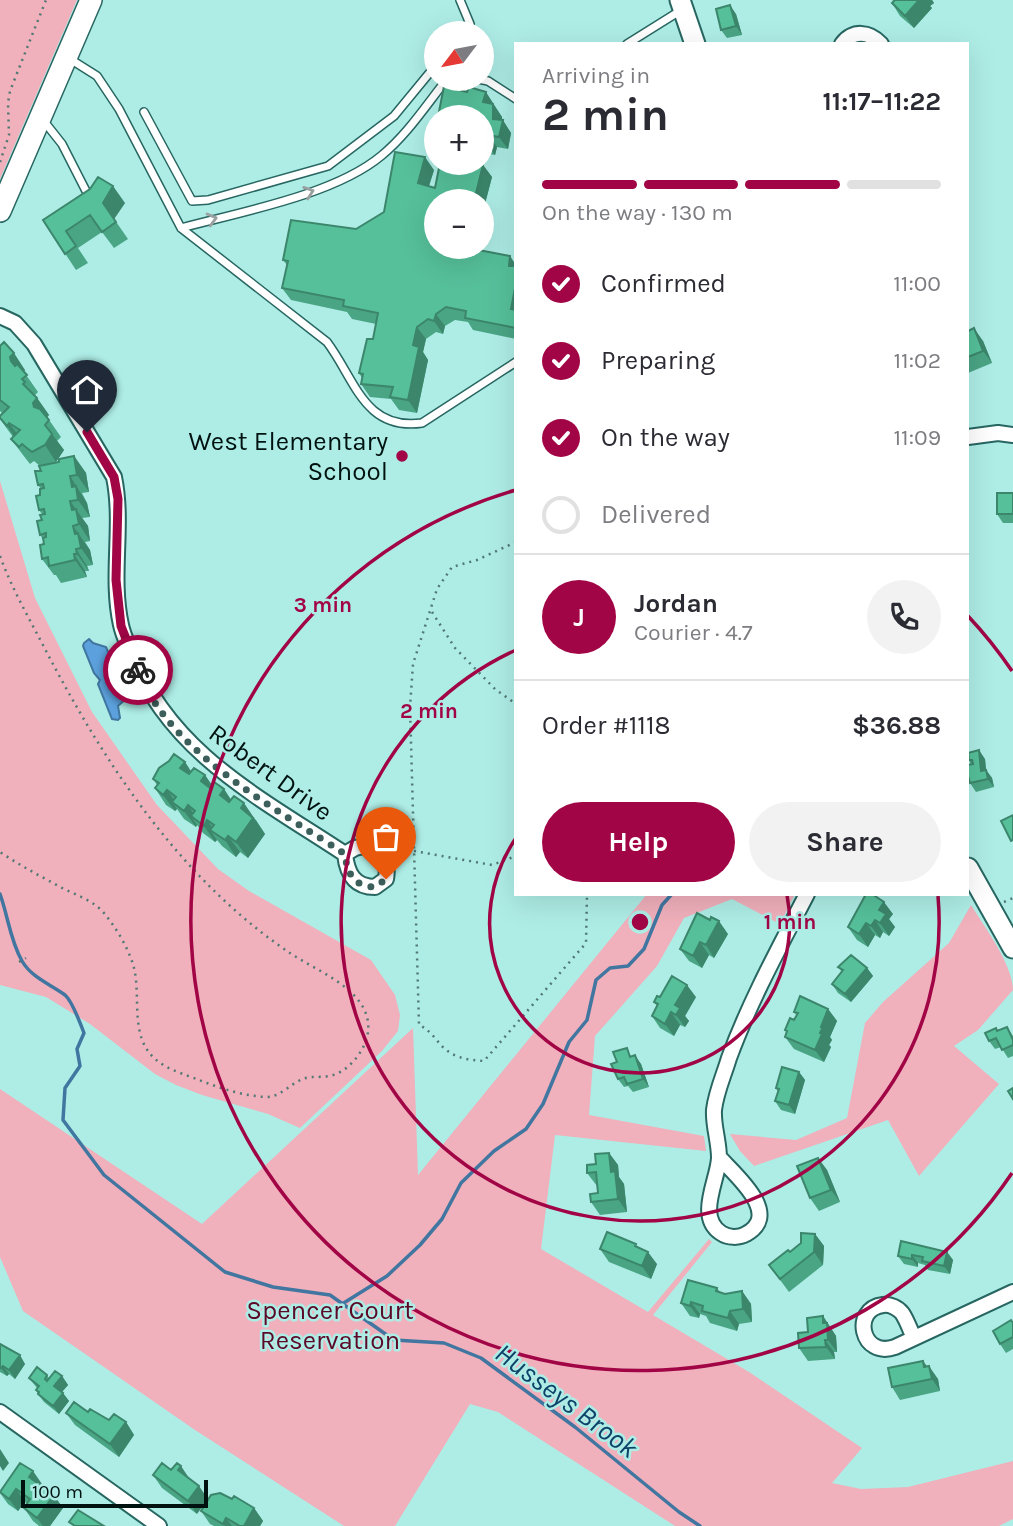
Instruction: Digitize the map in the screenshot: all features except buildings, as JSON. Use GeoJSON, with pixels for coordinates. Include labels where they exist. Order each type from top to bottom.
{"type":"FeatureCollection","features":[{"type":"Feature","properties":{"kind":"main road"},"geometry":{"type":"LineString","coordinates":[[0,211],[91,0]]}},
{"type":"Feature","properties":{"kind":"street"},"geometry":{"type":"LineString","coordinates":[[682,4],[694,42]]}},
{"type":"Feature","properties":{"kind":"street"},"geometry":{"type":"LineString","coordinates":[[844,42],[850,36],[860,33],[874,37],[879,42]]}},
{"type":"Feature","properties":{"kind":"street","name":"Robert Drive"},"geometry":{"type":"LineString","coordinates":[[0,316],[15,323],[34,345],[114,477],[118,499],[116,580],[121,626],[142,681],[176,730],[208,761],[345,854]]}},
{"type":"Feature","properties":{"kind":"street"},"geometry":{"type":"LineString","coordinates":[[969,438],[991,433],[1013,435]]}},
{"type":"Feature","properties":{"kind":"street"},"geometry":{"type":"LineString","coordinates":[[969,870],[1013,948]]}},
{"type":"Feature","properties":{"kind":"street"},"geometry":{"type":"LineString","coordinates":[[719,1157],[758,1202],[760,1213],[757,1223],[741,1236],[730,1237],[720,1233],[710,1220],[709,1209],[719,1157],[714,1118],[718,1090],[749,1005],[806,896]]}},
{"type":"Feature","properties":{"kind":"street"},"geometry":{"type":"LineString","coordinates":[[914,1338],[1013,1292]]}},
{"type":"Feature","properties":{"kind":"street"},"geometry":{"type":"LineString","coordinates":[[0,1412],[159,1526]]}},
{"type":"Feature","properties":{"kind":"lane"},"geometry":{"type":"LineString","coordinates":[[460,0],[469,21]]}},
{"type":"Feature","properties":{"kind":"lane"},"geometry":{"type":"LineString","coordinates":[[630,42],[682,4]]}},
{"type":"Feature","properties":{"kind":"lane"},"geometry":{"type":"LineString","coordinates":[[66,56],[97,76],[119,110],[181,228],[327,342],[342,361],[360,397],[374,412],[406,425],[422,423],[514,363]]}},
{"type":"Feature","properties":{"kind":"lane"},"geometry":{"type":"LineString","coordinates":[[144,112],[192,201],[208,200],[328,166],[394,116],[424,80]]}},
{"type":"Feature","properties":{"kind":"lane"},"geometry":{"type":"LineString","coordinates":[[494,85],[514,98]]}},
{"type":"Feature","properties":{"kind":"lane"},"geometry":{"type":"LineString","coordinates":[[181,228],[285,200],[334,183],[365,168],[383,155],[402,135],[437,91]]}},
{"type":"Feature","properties":{"kind":"lane"},"geometry":{"type":"LineString","coordinates":[[41,117],[62,144],[86,191]]}},
{"type":"Feature","properties":{"kind":"path"},"geometry":{"type":"LineString","coordinates":[[0,162],[9,135],[10,91],[46,0]]}},
{"type":"Feature","properties":{"kind":"path"},"geometry":{"type":"LineString","coordinates":[[514,543],[477,560],[452,567],[437,589],[413,664],[410,707],[418,1023],[447,1050],[465,1060],[485,1062],[586,943],[587,896]]}},
{"type":"Feature","properties":{"kind":"path"},"geometry":{"type":"LineString","coordinates":[[0,556],[16,595],[73,702],[93,737],[130,790],[185,860],[227,904],[269,939],[356,997],[368,1018],[366,1043],[342,1072],[330,1076],[302,1078],[270,1097],[213,1086],[169,1067],[154,1057],[145,1045],[139,1025],[134,969],[117,932],[103,913],[90,901],[55,885],[0,852]]}},
{"type":"Feature","properties":{"kind":"path"},"geometry":{"type":"LineString","coordinates":[[430,610],[455,648],[495,689],[514,703]]}},
{"type":"Feature","properties":{"kind":"path"},"geometry":{"type":"LineString","coordinates":[[414,850],[492,865],[514,857]]}},
{"type":"Feature","properties":{"kind":"path"},"geometry":{"type":"LineString","coordinates":[[19,962],[26,958]]}},
{"type":"Feature","properties":{"kind":"green space"},"geometry":{"type":"Polygon","coordinates":[[[0,0],[77,0],[0,179],[0,0]]]}},
{"type":"Feature","properties":{"kind":"green space"},"geometry":{"type":"Polygon","coordinates":[[[0,481],[35,598],[92,712],[157,805],[218,869],[249,891],[371,960],[395,995],[400,1015],[398,1031],[382,1051],[300,1128],[268,1114],[176,1085],[155,1074],[90,1024],[46,997],[0,985],[0,481]]]}},
{"type":"Feature","properties":{"kind":"green space","name":"Spencer Court Reservation"},"geometry":{"type":"Polygon","coordinates":[[[645,896],[794,896],[780,924],[732,899],[684,918],[657,966],[595,1036],[589,1115],[704,1136],[706,1151],[555,1135],[541,1249],[648,1312],[709,1239],[712,1242],[653,1315],[749,1372],[862,1448],[832,1483],[861,1489],[908,1487],[1013,1461],[1013,1519],[999,1526],[675,1526],[498,1412],[470,1404],[395,1526],[344,1526],[195,1430],[23,1311],[0,1257],[0,1089],[202,1224],[413,1028],[418,1175],[645,896]]]}},
{"type":"Feature","properties":{"kind":"green space"},"geometry":{"type":"Polygon","coordinates":[[[971,905],[1003,958],[1013,990],[978,1030],[954,1046],[999,1084],[919,1176],[888,1120],[754,1166],[740,1151],[730,1134],[796,1140],[847,1118],[865,1023],[883,1002],[949,943],[971,905]]]}},
{"type":"Feature","properties":{"kind":"water"},"geometry":{"type":"Polygon","coordinates":[[[89,639],[106,647],[128,697],[118,706],[118,720],[112,719],[98,684],[100,680],[94,673],[83,646],[89,639]]]}},
{"type":"Feature","properties":{"kind":"waterway","name":"Husseys Brook"},"geometry":{"type":"LineString","coordinates":[[0,894],[22,961],[36,976],[65,995],[84,1033],[77,1049],[80,1066],[65,1088],[63,1120],[104,1175],[225,1272],[273,1287],[330,1295],[394,1340],[444,1343],[481,1358],[575,1427],[700,1526]]}},
{"type":"Feature","properties":{"kind":"waterway"},"geometry":{"type":"LineString","coordinates":[[342,1304],[387,1276],[420,1245],[442,1219],[461,1183],[494,1151],[526,1129],[543,1104],[569,1042],[587,1020],[596,980],[610,968],[628,966],[644,949],[662,905],[670,896]]}},
{"type":"Feature","properties":{"kind":"way so far"},"geometry":{"type":"LineString","coordinates":[[138,670],[142,681],[176,730],[208,761],[345,854],[353,880],[363,887],[375,887],[386,879]]}},
{"type":"Feature","properties":{"kind":"place","name":"West Elementary School"},"geometry":{"type":"Point","coordinates":[402,456]}},
{"type":"Feature","properties":{"kind":"route"},"geometry":{"type":"LineString","coordinates":[[87,432],[114,477],[118,499],[116,580],[121,626],[138,670]]}}]}
